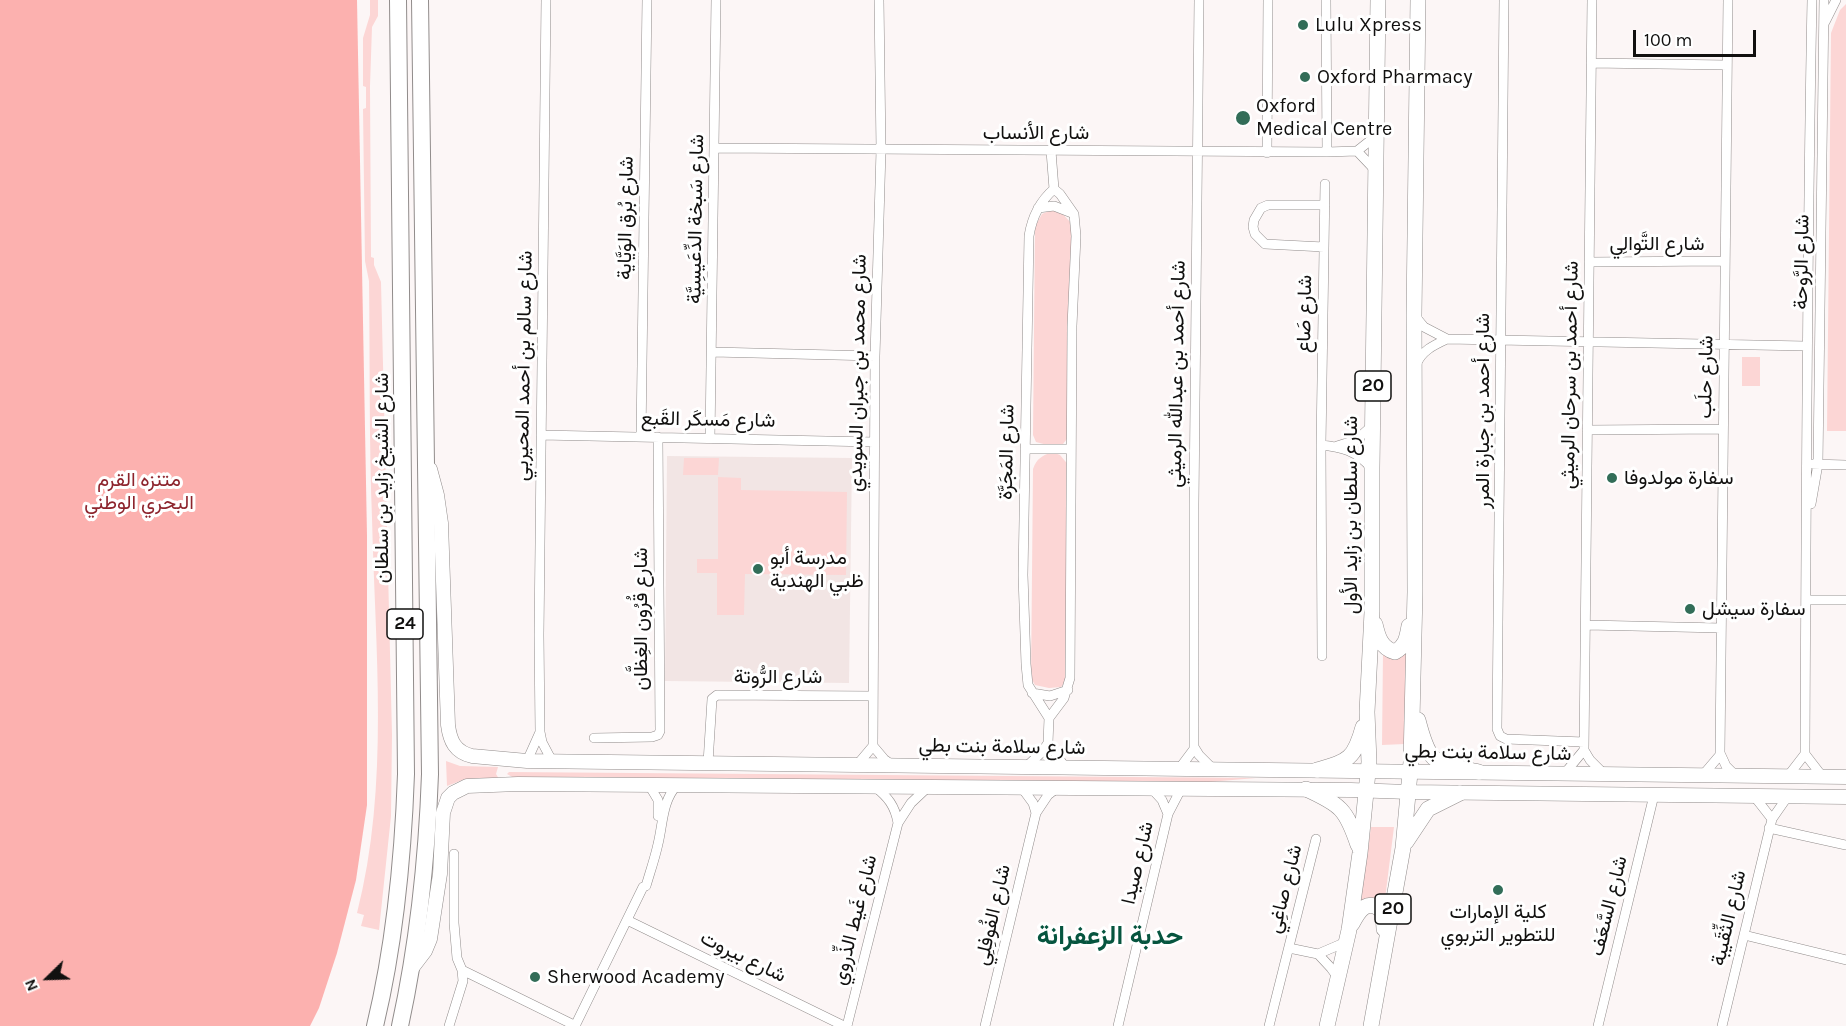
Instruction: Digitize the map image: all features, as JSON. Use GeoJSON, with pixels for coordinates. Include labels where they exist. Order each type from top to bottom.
{"type":"FeatureCollection","features":[{"type":"Feature","properties":{"kind":"highway","name":"شارع الشيخ زايد بن سلطان"},"geometry":{"type":"LineString","coordinates":[[375,1026],[391,946],[399,889],[406,774],[398,0]]}},
{"type":"Feature","properties":{"kind":"highway","name":"24"},"geometry":{"type":"LineString","coordinates":[[400,1026],[412,968],[423,891],[430,786],[420,0]]}},
{"type":"Feature","properties":{"kind":"main road","name":"شارع سلطان بن زايد الأول"},"geometry":{"type":"LineString","coordinates":[[1327,1026],[1348,936],[1360,853],[1368,772],[1367,712],[1372,612],[1372,426],[1378,0]]}},
{"type":"Feature","properties":{"kind":"main road","name":"20"},"geometry":{"type":"LineString","coordinates":[[1371,1026],[1403,848],[1410,771],[1415,592],[1414,315],[1418,0]]}},
{"type":"Feature","properties":{"kind":"main road","name":"شارع سلامة بنت بطي"},"geometry":{"type":"LineString","coordinates":[[426,456],[440,515],[447,725],[454,745],[464,754],[488,759],[527,761],[1846,777]]}},
{"type":"Feature","properties":{"kind":"main road"},"geometry":{"type":"LineString","coordinates":[[1372,612],[1380,642],[1386,649],[1395,652],[1405,642],[1415,592]]}},
{"type":"Feature","properties":{"kind":"main road"},"geometry":{"type":"LineString","coordinates":[[1413,705],[1430,756],[1442,764],[1479,772]]}},
{"type":"Feature","properties":{"kind":"main road"},"geometry":{"type":"LineString","coordinates":[[1317,770],[1341,763],[1349,758],[1356,748],[1367,712]]}},
{"type":"Feature","properties":{"kind":"main road"},"geometry":{"type":"LineString","coordinates":[[512,760],[504,765],[502,771],[503,775],[518,784]]}},
{"type":"Feature","properties":{"kind":"main road","name":"شارع سلامة بنت بطي"},"geometry":{"type":"LineString","coordinates":[[412,968],[425,951],[430,939],[440,874],[443,813],[448,798],[467,786],[518,784],[1306,789],[1846,797]]}},
{"type":"Feature","properties":{"kind":"main road"},"geometry":{"type":"LineString","coordinates":[[1306,789],[1330,800],[1342,809],[1350,821],[1360,853]]}},
{"type":"Feature","properties":{"kind":"main road"},"geometry":{"type":"LineString","coordinates":[[1403,848],[1428,809],[1460,793]]}},
{"type":"Feature","properties":{"kind":"main road"},"geometry":{"type":"LineString","coordinates":[[1348,936],[1362,909],[1369,905],[1377,906],[1383,912],[1385,956]]}},
{"type":"Feature","properties":{"kind":"street","name":"شارع سالم بن أحمد المحيربي"},"geometry":{"type":"LineString","coordinates":[[546,0],[540,732],[552,761]]}},
{"type":"Feature","properties":{"kind":"street","name":"شارع بُرق الوَيَّاية"},"geometry":{"type":"LineString","coordinates":[[641,437],[646,0]]}},
{"type":"Feature","properties":{"kind":"street","name":"شارع سَبخة الدِّعَيسِيَّة"},"geometry":{"type":"LineString","coordinates":[[710,438],[713,351],[716,0]]}},
{"type":"Feature","properties":{"kind":"street","name":"شارع محمد بن جبران السويدي"},"geometry":{"type":"LineString","coordinates":[[873,746],[875,356],[881,150],[879,0]]}},
{"type":"Feature","properties":{"kind":"street","name":"شارع أحمد بن عبدالله الرميثي"},"geometry":{"type":"LineString","coordinates":[[1194,749],[1199,0]]}},
{"type":"Feature","properties":{"kind":"street"},"geometry":{"type":"LineString","coordinates":[[1267,153],[1268,0]]}},
{"type":"Feature","properties":{"kind":"street"},"geometry":{"type":"LineString","coordinates":[[1326,0],[1326,152]]}},
{"type":"Feature","properties":{"kind":"street","name":"شارع أحمد بن جبارة المرر"},"geometry":{"type":"LineString","coordinates":[[1504,0],[1500,629],[1497,729],[1500,736],[1506,739],[1584,746]]}},
{"type":"Feature","properties":{"kind":"street","name":"شارع أحمد بن سرحان الرميثي"},"geometry":{"type":"LineString","coordinates":[[1584,746],[1592,0]]}},
{"type":"Feature","properties":{"kind":"street","name":"شارع حلَب"},"geometry":{"type":"LineString","coordinates":[[1720,755],[1728,0]]}},
{"type":"Feature","properties":{"kind":"street","name":"شارع الرَّوحة"},"geometry":{"type":"LineString","coordinates":[[1805,754],[1806,346],[1812,0]]}},
{"type":"Feature","properties":{"kind":"street","name":"شارع الرَّوحة"},"geometry":{"type":"LineString","coordinates":[[1807,524],[1818,464],[1824,0]]}},
{"type":"Feature","properties":{"kind":"street"},"geometry":{"type":"LineString","coordinates":[[1824,24],[1836,0]]}},
{"type":"Feature","properties":{"kind":"street"},"geometry":{"type":"LineString","coordinates":[[1591,63],[1727,65]]}},
{"type":"Feature","properties":{"kind":"street"},"geometry":{"type":"LineString","coordinates":[[1375,170],[1357,151],[1376,136]]}},
{"type":"Feature","properties":{"kind":"street","name":"شارع الأنساب"},"geometry":{"type":"LineString","coordinates":[[715,148],[1197,153],[1357,151]]}},
{"type":"Feature","properties":{"kind":"street"},"geometry":{"type":"LineString","coordinates":[[1026,767],[1048,743],[1049,718],[1068,690],[1070,678],[1072,326],[1076,236],[1074,214],[1054,189],[1051,151]]}},
{"type":"Feature","properties":{"kind":"street","name":"شارع صَاع"},"geometry":{"type":"LineString","coordinates":[[1322,656],[1321,445],[1325,184]]}},
{"type":"Feature","properties":{"kind":"street","name":"شارع المَجَرَّة"},"geometry":{"type":"LineString","coordinates":[[1049,718],[1028,686],[1023,575],[1029,236],[1032,220],[1038,208],[1054,189]]}},
{"type":"Feature","properties":{"kind":"street"},"geometry":{"type":"LineString","coordinates":[[1324,247],[1265,244],[1259,240],[1253,227],[1256,214],[1268,205],[1325,205]]}},
{"type":"Feature","properties":{"kind":"street"},"geometry":{"type":"LineString","coordinates":[[1038,208],[1059,207],[1074,214]]}},
{"type":"Feature","properties":{"kind":"street","name":"شارع التَّوالِي"},"geometry":{"type":"LineString","coordinates":[[1589,262],[1725,261]]}},
{"type":"Feature","properties":{"kind":"street"},"geometry":{"type":"LineString","coordinates":[[1414,315],[1424,327],[1447,339],[1806,346]]}},
{"type":"Feature","properties":{"kind":"street"},"geometry":{"type":"LineString","coordinates":[[1414,370],[1418,359],[1427,350],[1447,339]]}},
{"type":"Feature","properties":{"kind":"street"},"geometry":{"type":"LineString","coordinates":[[713,351],[875,356]]}},
{"type":"Feature","properties":{"kind":"street"},"geometry":{"type":"LineString","coordinates":[[1337,446],[1356,440],[1372,426]]}},
{"type":"Feature","properties":{"kind":"street"},"geometry":{"type":"LineString","coordinates":[[1587,430],[1723,429]]}},
{"type":"Feature","properties":{"kind":"street","name":"شارع مَسكَر القَبع"},"geometry":{"type":"LineString","coordinates":[[541,435],[874,442]]}},
{"type":"Feature","properties":{"kind":"street","name":"شارع قُرُون الغِظَّان"},"geometry":{"type":"LineString","coordinates":[[594,738],[651,737],[658,735],[660,731],[658,437]]}},
{"type":"Feature","properties":{"kind":"street"},"geometry":{"type":"LineString","coordinates":[[1321,445],[1337,446],[1355,453],[1372,468]]}},
{"type":"Feature","properties":{"kind":"street"},"geometry":{"type":"LineString","coordinates":[[1025,449],[1071,449]]}},
{"type":"Feature","properties":{"kind":"street"},"geometry":{"type":"LineString","coordinates":[[1806,464],[1846,465]]}},
{"type":"Feature","properties":{"kind":"street"},"geometry":{"type":"LineString","coordinates":[[1807,600],[1846,600]]}},
{"type":"Feature","properties":{"kind":"street"},"geometry":{"type":"LineString","coordinates":[[1587,625],[1721,628]]}},
{"type":"Feature","properties":{"kind":"street"},"geometry":{"type":"LineString","coordinates":[[1032,693],[1050,696],[1068,690]]}},
{"type":"Feature","properties":{"kind":"street","name":"شارع الرُّوتة"},"geometry":{"type":"LineString","coordinates":[[708,763],[712,699],[715,696],[873,696]]}},
{"type":"Feature","properties":{"kind":"street","name":"شارع سالم بن أحمد المحيربي"},"geometry":{"type":"LineString","coordinates":[[527,761],[540,732]]}},
{"type":"Feature","properties":{"kind":"street"},"geometry":{"type":"LineString","coordinates":[[1048,743],[1065,767]]}},
{"type":"Feature","properties":{"kind":"street"},"geometry":{"type":"LineString","coordinates":[[857,765],[873,746],[893,766]]}},
{"type":"Feature","properties":{"kind":"street"},"geometry":{"type":"LineString","coordinates":[[1565,773],[1584,746]]}},
{"type":"Feature","properties":{"kind":"street"},"geometry":{"type":"LineString","coordinates":[[1584,746],[1590,760],[1603,773]]}},
{"type":"Feature","properties":{"kind":"street"},"geometry":{"type":"LineString","coordinates":[[1179,769],[1194,749],[1213,769]]}},
{"type":"Feature","properties":{"kind":"street"},"geometry":{"type":"LineString","coordinates":[[1788,776],[1805,754],[1822,776]]}},
{"type":"Feature","properties":{"kind":"street"},"geometry":{"type":"LineString","coordinates":[[1703,775],[1720,755],[1735,775]]}},
{"type":"Feature","properties":{"kind":"street"},"geometry":{"type":"LineString","coordinates":[[642,887],[640,884],[652,846],[659,810],[657,796],[649,785]]}},
{"type":"Feature","properties":{"kind":"street"},"geometry":{"type":"LineString","coordinates":[[462,970],[575,1026],[642,887],[646,886],[667,799],[677,785]]}},
{"type":"Feature","properties":{"kind":"street"},"geometry":{"type":"LineString","coordinates":[[875,787],[889,799],[898,823]]}},
{"type":"Feature","properties":{"kind":"street","name":"شارع غَيط الذِّروي"},"geometry":{"type":"LineString","coordinates":[[845,1026],[898,823],[910,804],[928,787]]}},
{"type":"Feature","properties":{"kind":"street"},"geometry":{"type":"LineString","coordinates":[[1022,788],[1033,803],[1036,813]]}},
{"type":"Feature","properties":{"kind":"street","name":"شارع الفُوفِلِي"},"geometry":{"type":"LineString","coordinates":[[985,1026],[1036,813],[1048,795],[1057,788]]}},
{"type":"Feature","properties":{"kind":"street","name":"شارع صيدا"},"geometry":{"type":"LineString","coordinates":[[1152,789],[1162,800],[1168,814]]}},
{"type":"Feature","properties":{"kind":"street","name":"شارع صيدا"},"geometry":{"type":"LineString","coordinates":[[1118,1026],[1168,814],[1181,789]]}},
{"type":"Feature","properties":{"kind":"street","name":"شارع السَّعَف"},"geometry":{"type":"LineString","coordinates":[[1598,1026],[1654,795]]}},
{"type":"Feature","properties":{"kind":"street"},"geometry":{"type":"LineString","coordinates":[[1754,796],[1770,824],[1846,845]]}},
{"type":"Feature","properties":{"kind":"street","name":"شارع الثِّقَيبة"},"geometry":{"type":"LineString","coordinates":[[1722,1026],[1770,824],[1788,796]]}},
{"type":"Feature","properties":{"kind":"street","name":"شارع صاغِي"},"geometry":{"type":"LineString","coordinates":[[1269,1026],[1316,839]]}},
{"type":"Feature","properties":{"kind":"street"},"geometry":{"type":"LineString","coordinates":[[449,1026],[463,981],[462,970],[457,958],[454,923],[454,854]]}},
{"type":"Feature","properties":{"kind":"street","name":"شارع بيروت"},"geometry":{"type":"LineString","coordinates":[[627,920],[845,1026]]}},
{"type":"Feature","properties":{"kind":"street"},"geometry":{"type":"LineString","coordinates":[[1744,935],[1846,960]]}},
{"type":"Feature","properties":{"kind":"street"},"geometry":{"type":"LineString","coordinates":[[1339,980],[1318,954],[1348,936]]}},
{"type":"Feature","properties":{"kind":"street","name":"شارع صاغِي"},"geometry":{"type":"LineString","coordinates":[[1289,948],[1318,954]]}},
{"type":"Feature","properties":{"kind":"shaded area","name":"متنزه القرم البحري الوطني"},"geometry":{"type":"Polygon","coordinates":[[[0,0],[357,0],[367,536],[367,805],[356,880],[337,953],[319,1008],[310,1026],[0,1026],[0,0]]]}},
{"type":"Feature","properties":{"kind":"shaded area"},"geometry":{"type":"Polygon","coordinates":[[[370,0],[378,0],[378,16],[372,27],[370,86],[371,257],[374,258],[374,265],[381,282],[392,735],[391,816],[379,930],[361,926],[364,915],[357,913],[374,816],[378,717],[363,109],[366,108],[366,87],[363,86],[363,38],[370,15],[370,0]]]}},
{"type":"Feature","properties":{"kind":"shaded area"},"geometry":{"type":"Polygon","coordinates":[[[1846,4],[1846,431],[1827,431],[1831,33],[1840,10],[1846,4]]]}},
{"type":"Feature","properties":{"kind":"shaded area"},"geometry":{"type":"Polygon","coordinates":[[[1053,209],[1061,212],[1072,224],[1070,435],[1063,444],[1051,446],[1036,442],[1033,435],[1035,226],[1042,214],[1053,209]]]}},
{"type":"Feature","properties":{"kind":"shaded area"},"geometry":{"type":"Polygon","coordinates":[[[1742,357],[1760,357],[1760,386],[1742,386],[1742,357]]]}},
{"type":"Feature","properties":{"kind":"shaded area"},"geometry":{"type":"Polygon","coordinates":[[[1052,452],[1060,455],[1070,467],[1068,678],[1061,687],[1049,688],[1035,685],[1031,678],[1033,469],[1040,458],[1052,452]]]}},
{"type":"Feature","properties":{"kind":"shaded area","name":"مدرسة أبو ظبي الهندية"},"geometry":{"type":"Polygon","coordinates":[[[667,456],[852,458],[849,683],[665,681],[667,456]]]}},
{"type":"Feature","properties":{"kind":"shaded area"},"geometry":{"type":"Polygon","coordinates":[[[684,458],[719,458],[718,475],[683,475],[684,458]]]}},
{"type":"Feature","properties":{"kind":"shaded area"},"geometry":{"type":"Polygon","coordinates":[[[718,477],[741,478],[741,490],[847,492],[846,575],[745,574],[744,615],[717,615],[717,573],[697,573],[697,559],[718,559],[718,477]]]}},
{"type":"Feature","properties":{"kind":"shaded area"},"geometry":{"type":"Polygon","coordinates":[[[1407,651],[1405,744],[1382,745],[1383,653],[1407,651]]]}},
{"type":"Feature","properties":{"kind":"shaded area"},"geometry":{"type":"Polygon","coordinates":[[[446,761],[460,766],[498,767],[496,774],[499,779],[465,779],[447,786],[446,761]]]}},
{"type":"Feature","properties":{"kind":"shaded area"},"geometry":{"type":"Polygon","coordinates":[[[509,772],[1256,778],[1197,783],[514,778],[507,774],[509,772]]]}},
{"type":"Feature","properties":{"kind":"shaded area"},"geometry":{"type":"Polygon","coordinates":[[[1371,827],[1394,827],[1384,907],[1360,905],[1371,827]]]}},
{"type":"Feature","properties":{"kind":"place","name":"Lulu Xpress"},"geometry":{"type":"Point","coordinates":[1303,25]}},
{"type":"Feature","properties":{"kind":"place","name":"Oxford Pharmacy"},"geometry":{"type":"Point","coordinates":[1305,77]}},
{"type":"Feature","properties":{"kind":"place","name":"Oxford Medical Centre"},"geometry":{"type":"Point","coordinates":[1243,118]}},
{"type":"Feature","properties":{"kind":"place","name":"سفارة مولدوفا"},"geometry":{"type":"Point","coordinates":[1612,478]}},
{"type":"Feature","properties":{"kind":"place","name":"مدرسة أبو ظبي الهندية"},"geometry":{"type":"Point","coordinates":[758,569]}},
{"type":"Feature","properties":{"kind":"place","name":"سفارة سيشل"},"geometry":{"type":"Point","coordinates":[1690,609]}},
{"type":"Feature","properties":{"kind":"place","name":"كلية الإمارات للتطوير التربوي"},"geometry":{"type":"Point","coordinates":[1498,890]}},
{"type":"Feature","properties":{"kind":"place","name":"Sherwood Academy"},"geometry":{"type":"Point","coordinates":[535,977]}},
{"type":"Feature","properties":{"kind":"district","name":"حدبة الزعفرانة"},"geometry":{"type":"Point","coordinates":[1110,937]}}]}
